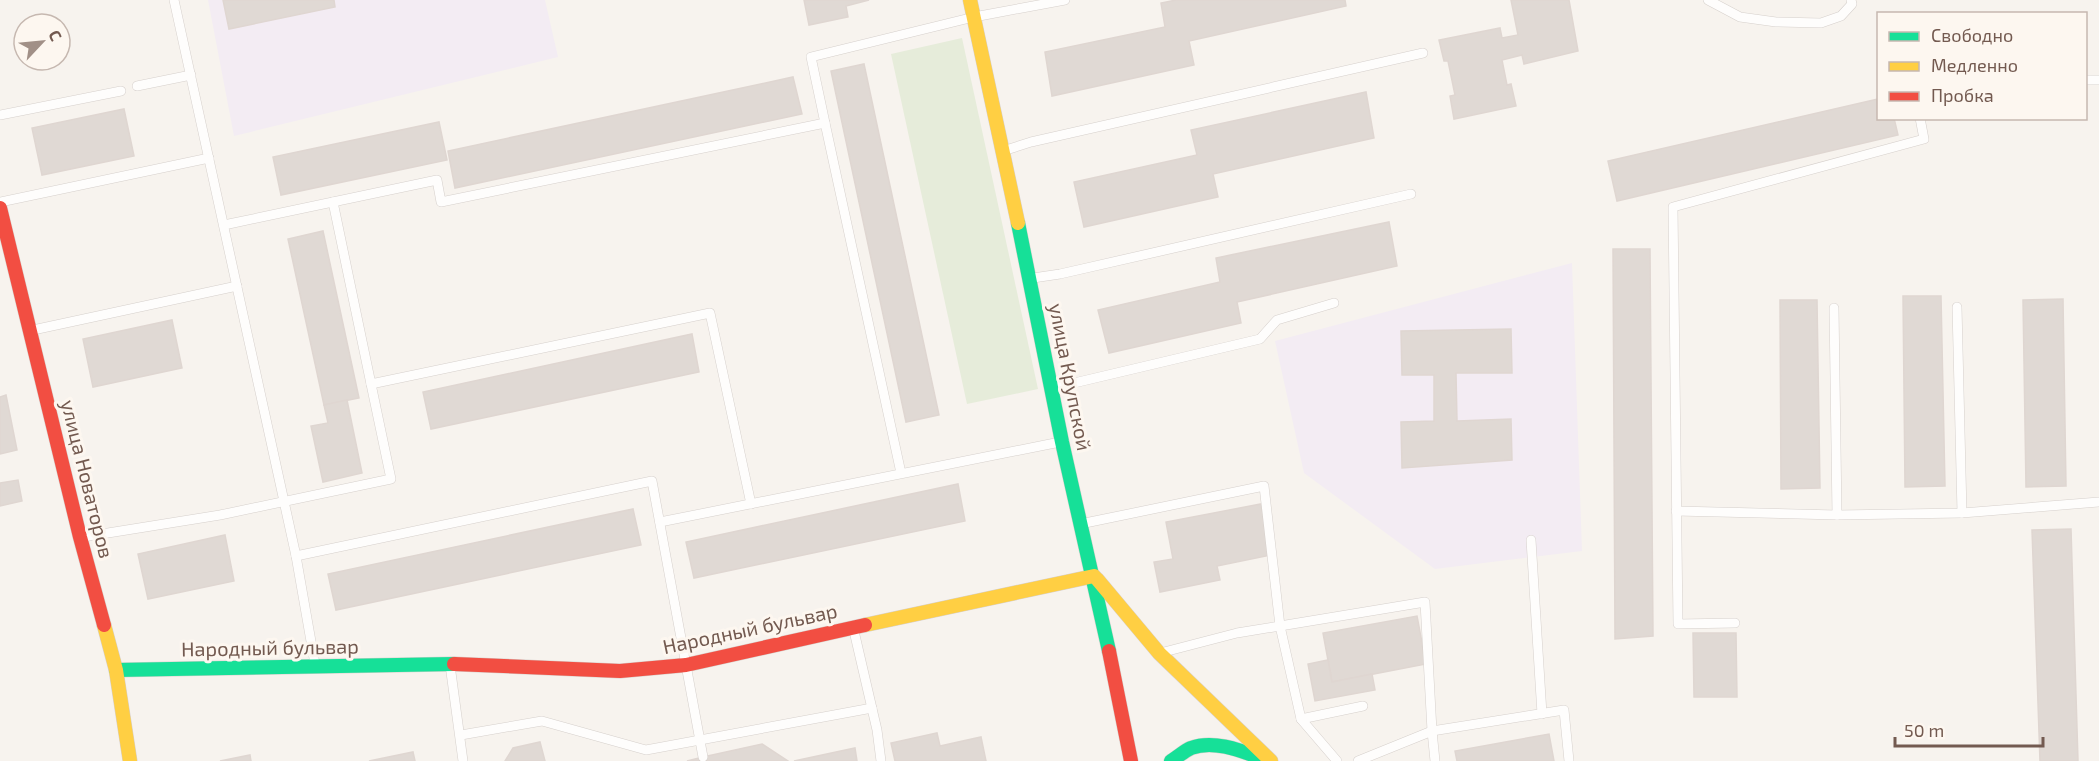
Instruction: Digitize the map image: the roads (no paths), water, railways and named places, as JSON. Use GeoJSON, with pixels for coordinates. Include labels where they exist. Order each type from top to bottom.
{"type":"FeatureCollection","features":[{"type":"Feature","properties":{"kind":"street","name":"улица Крупской"},"geometry":{"type":"LineString","coordinates":[[970,0],[1004,151],[1062,441],[1094,576],[1131,761]]}},
{"type":"Feature","properties":{"kind":"street","name":"улица Новаторов"},"geometry":{"type":"LineString","coordinates":[[0,208],[80,537],[116,670],[130,761]]}},
{"type":"Feature","properties":{"kind":"street","name":"Народный бульвар"},"geometry":{"type":"LineString","coordinates":[[116,670],[450,664],[620,671],[686,665],[1094,576]]}},
{"type":"Feature","properties":{"kind":"street"},"geometry":{"type":"LineString","coordinates":[[1094,576],[1159,653],[1270,761]]}},
{"type":"Feature","properties":{"kind":"street"},"geometry":{"type":"LineString","coordinates":[[1137,645],[1147,645],[1159,653]]}},
{"type":"Feature","properties":{"kind":"street"},"geometry":{"type":"LineString","coordinates":[[1115,676],[1117,658],[1123,651]]}},
{"type":"Feature","properties":{"kind":"street"},"geometry":{"type":"LineString","coordinates":[[1172,761],[1192,748],[1215,747],[1236,749],[1270,761]]}},
{"type":"Feature","properties":{"kind":"lane"},"geometry":{"type":"LineString","coordinates":[[174,0],[296,556],[316,667]]}},
{"type":"Feature","properties":{"kind":"lane"},"geometry":{"type":"LineString","coordinates":[[900,473],[811,57],[974,17],[1065,0]]}},
{"type":"Feature","properties":{"kind":"lane"},"geometry":{"type":"LineString","coordinates":[[1708,0],[1740,17],[1776,22],[1821,23],[1841,16],[1852,4],[1851,0]]}},
{"type":"Feature","properties":{"kind":"lane"},"geometry":{"type":"LineString","coordinates":[[1004,151],[1031,142],[1423,53]]}},
{"type":"Feature","properties":{"kind":"lane"},"geometry":{"type":"LineString","coordinates":[[137,86],[191,75]]}},
{"type":"Feature","properties":{"kind":"lane"},"geometry":{"type":"LineString","coordinates":[[0,116],[122,91]]}},
{"type":"Feature","properties":{"kind":"lane"},"geometry":{"type":"LineString","coordinates":[[1735,623],[1678,624],[1673,207],[1924,139],[1920,120]]}},
{"type":"Feature","properties":{"kind":"lane"},"geometry":{"type":"LineString","coordinates":[[224,225],[437,180],[441,202],[825,123]]}},
{"type":"Feature","properties":{"kind":"lane"},"geometry":{"type":"LineString","coordinates":[[0,202],[209,158]]}},
{"type":"Feature","properties":{"kind":"lane"},"geometry":{"type":"LineString","coordinates":[[1030,278],[1071,271],[1411,195]]}},
{"type":"Feature","properties":{"kind":"lane"},"geometry":{"type":"LineString","coordinates":[[80,537],[284,502],[391,479],[333,202]]}},
{"type":"Feature","properties":{"kind":"lane"},"geometry":{"type":"LineString","coordinates":[[30,331],[237,286]]}},
{"type":"Feature","properties":{"kind":"lane"},"geometry":{"type":"LineString","coordinates":[[1051,388],[1260,339],[1277,320],[1334,303]]}},
{"type":"Feature","properties":{"kind":"lane"},"geometry":{"type":"LineString","coordinates":[[1957,307],[1962,513]]}},
{"type":"Feature","properties":{"kind":"lane"},"geometry":{"type":"LineString","coordinates":[[1834,308],[1837,515]]}},
{"type":"Feature","properties":{"kind":"lane"},"geometry":{"type":"LineString","coordinates":[[371,384],[710,313],[751,504]]}},
{"type":"Feature","properties":{"kind":"lane"},"geometry":{"type":"LineString","coordinates":[[660,522],[1062,441]]}},
{"type":"Feature","properties":{"kind":"lane"},"geometry":{"type":"LineString","coordinates":[[296,556],[652,481],[703,758]]}},
{"type":"Feature","properties":{"kind":"lane"},"geometry":{"type":"LineString","coordinates":[[1082,524],[1264,486],[1280,626],[1301,719],[1337,761]]}},
{"type":"Feature","properties":{"kind":"lane"},"geometry":{"type":"LineString","coordinates":[[1676,511],[1837,515],[1962,513],[2099,502]]}},
{"type":"Feature","properties":{"kind":"lane"},"geometry":{"type":"LineString","coordinates":[[1531,540],[1542,714]]}},
{"type":"Feature","properties":{"kind":"lane"},"geometry":{"type":"LineString","coordinates":[[1159,653],[1237,633],[1425,602],[1435,761]]}},
{"type":"Feature","properties":{"kind":"lane"},"geometry":{"type":"LineString","coordinates":[[854,627],[881,761]]}},
{"type":"Feature","properties":{"kind":"lane"},"geometry":{"type":"LineString","coordinates":[[450,664],[463,761]]}},
{"type":"Feature","properties":{"kind":"lane"},"geometry":{"type":"LineString","coordinates":[[1301,719],[1363,706]]}},
{"type":"Feature","properties":{"kind":"lane"},"geometry":{"type":"LineString","coordinates":[[461,735],[542,721],[646,750],[872,708]]}},
{"type":"Feature","properties":{"kind":"lane"},"geometry":{"type":"LineString","coordinates":[[1358,761],[1432,731],[1564,710],[1569,761]]}}]}
